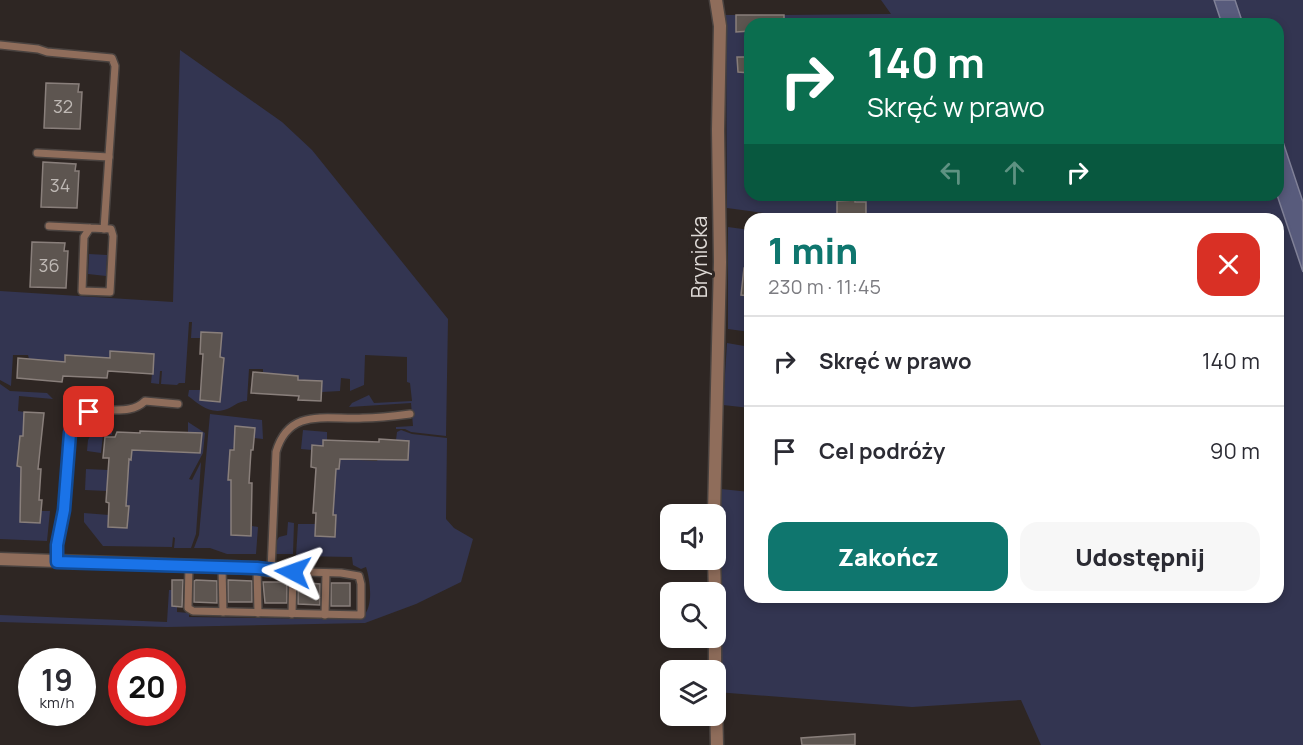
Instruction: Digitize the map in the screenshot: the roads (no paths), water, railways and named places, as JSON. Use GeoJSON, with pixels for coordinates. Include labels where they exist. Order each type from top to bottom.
{"type":"FeatureCollection","features":[{"type":"Feature","properties":{"kind":"street","name":"Brynicka"},"geometry":{"type":"LineString","coordinates":[[714,504],[720,262],[718,130],[720,26],[716,0]]}},
{"type":"Feature","properties":{"kind":"street"},"geometry":{"type":"LineString","coordinates":[[0,559],[257,568],[271,571]]}},
{"type":"Feature","properties":{"kind":"street"},"geometry":{"type":"LineString","coordinates":[[717,726],[717,745]]}},
{"type":"Feature","properties":{"kind":"lane"},"geometry":{"type":"LineString","coordinates":[[0,45],[112,58],[115,66],[104,229]]}},
{"type":"Feature","properties":{"kind":"lane"},"geometry":{"type":"LineString","coordinates":[[37,153],[109,157]]}},
{"type":"Feature","properties":{"kind":"lane"},"geometry":{"type":"LineString","coordinates":[[49,226],[111,229],[113,236],[110,292],[82,291],[84,237],[90,228]]}},
{"type":"Feature","properties":{"kind":"lane"},"geometry":{"type":"LineString","coordinates":[[57,562],[70,433],[74,424],[87,412],[97,410],[137,409],[145,401],[178,404]]}},
{"type":"Feature","properties":{"kind":"lane"},"geometry":{"type":"LineString","coordinates":[[189,566],[188,608],[193,611],[361,615],[362,584],[359,576],[271,571],[276,452],[279,440],[288,429],[295,423],[312,418],[364,418],[411,414]]}},
{"type":"Feature","properties":{"kind":"lane"},"geometry":{"type":"LineString","coordinates":[[222,567],[223,612]]}},
{"type":"Feature","properties":{"kind":"lane"},"geometry":{"type":"LineString","coordinates":[[257,568],[258,613]]}},
{"type":"Feature","properties":{"kind":"lane"},"geometry":{"type":"LineString","coordinates":[[292,614],[293,572]]}},
{"type":"Feature","properties":{"kind":"lane"},"geometry":{"type":"LineString","coordinates":[[325,615],[326,573]]}}]}
